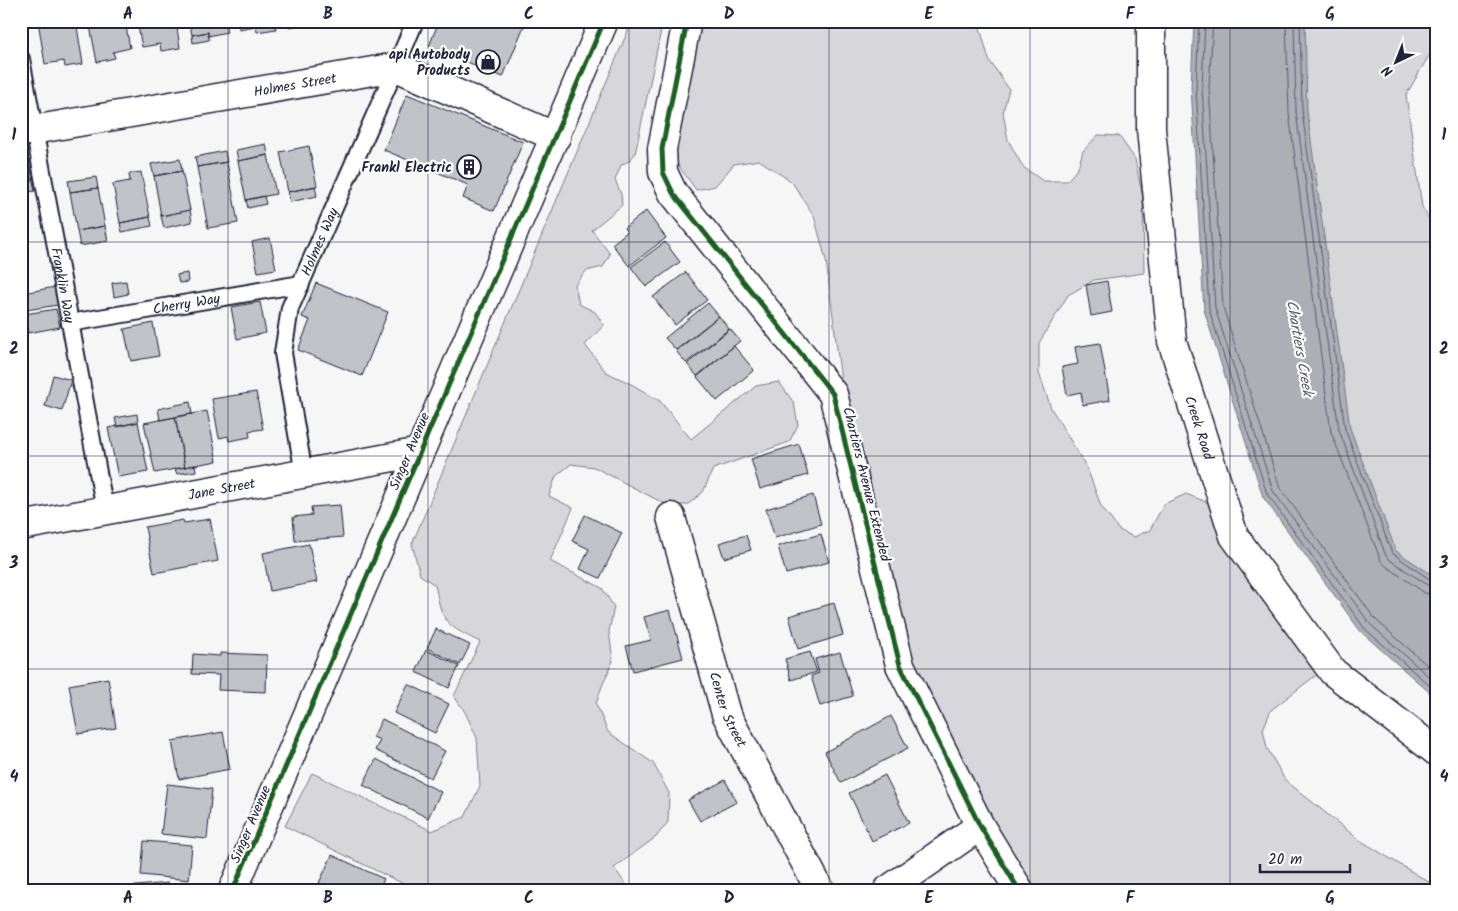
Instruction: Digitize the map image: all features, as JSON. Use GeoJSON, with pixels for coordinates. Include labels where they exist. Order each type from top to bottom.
{"type":"FeatureCollection","features":[{"type":"Feature","properties":{"kind":"street","name":"Singer Avenue"},"geometry":{"type":"LineString","coordinates":[[234,890],[604,21]]}},
{"type":"Feature","properties":{"kind":"street","name":"Chartiers Avenue Extended"},"geometry":{"type":"LineString","coordinates":[[687,21],[662,149],[663,172],[673,193],[833,394],[900,666],[980,826],[1019,890]]}},
{"type":"Feature","properties":{"kind":"street","name":"Creek Road"},"geometry":{"type":"LineString","coordinates":[[1151,21],[1151,129],[1172,341],[1234,536],[1333,672],[1437,752]]}},
{"type":"Feature","properties":{"kind":"street","name":"Holmes Street"},"geometry":{"type":"LineString","coordinates":[[28,131],[396,67]]}},
{"type":"Feature","properties":{"kind":"street"},"geometry":{"type":"LineString","coordinates":[[396,67],[556,137]]}},
{"type":"Feature","properties":{"kind":"street","name":"Jane Street"},"geometry":{"type":"LineString","coordinates":[[21,526],[420,452]]}},
{"type":"Feature","properties":{"kind":"street","name":"Center Street"},"geometry":{"type":"LineString","coordinates":[[671,517],[726,714],[820,890]]}},
{"type":"Feature","properties":{"kind":"street"},"geometry":{"type":"LineString","coordinates":[[888,890],[980,826]]}},
{"type":"Feature","properties":{"kind":"lane","name":"Holmes Way"},"geometry":{"type":"LineString","coordinates":[[304,474],[283,353],[290,308],[415,21]]}},
{"type":"Feature","properties":{"kind":"lane","name":"Franklin Way"},"geometry":{"type":"LineString","coordinates":[[21,59],[28,131],[70,323],[105,510]]}},
{"type":"Feature","properties":{"kind":"lane","name":"Cherry Way"},"geometry":{"type":"LineString","coordinates":[[70,323],[301,284]]}},
{"type":"Feature","properties":{"kind":"shaded area"},"geometry":{"type":"Polygon","coordinates":[[[632,21],[663,21],[635,154],[629,161],[621,165],[615,180],[621,194],[622,205],[592,230],[610,254],[603,267],[586,271],[575,285],[579,304],[595,312],[604,325],[585,345],[606,372],[660,401],[691,439],[756,386],[779,382],[794,403],[798,425],[789,442],[713,469],[703,492],[687,505],[667,505],[594,467],[571,464],[556,476],[549,496],[573,508],[550,561],[602,588],[614,607],[609,631],[613,661],[596,704],[608,732],[653,763],[669,793],[668,822],[656,837],[614,868],[630,890],[416,890],[285,826],[312,773],[432,831],[465,817],[480,786],[477,738],[465,712],[454,696],[480,642],[457,630],[446,620],[440,608],[435,585],[420,575],[412,544],[632,21]]]}},
{"type":"Feature","properties":{"kind":"shaded area"},"geometry":{"type":"Polygon","coordinates":[[[695,21],[980,21],[980,28],[989,60],[1009,89],[1003,112],[1008,140],[1023,167],[1043,181],[1067,181],[1078,168],[1083,151],[1098,135],[1119,136],[1135,159],[1143,198],[1144,273],[1094,280],[1068,295],[1039,343],[1039,373],[1051,408],[1087,468],[1101,506],[1119,530],[1134,537],[1150,530],[1164,504],[1186,494],[1209,503],[1324,669],[1271,710],[1263,729],[1267,748],[1285,780],[1358,839],[1437,887],[1437,890],[1029,890],[987,818],[915,670],[877,549],[841,381],[826,260],[814,216],[792,182],[759,160],[734,164],[715,186],[696,190],[678,165],[672,137],[695,21]]]}},
{"type":"Feature","properties":{"kind":"shaded area"},"geometry":{"type":"Polygon","coordinates":[[[1242,21],[1437,21],[1437,42],[1406,95],[1422,207],[1437,233],[1437,627],[1411,612],[1239,140],[1242,21]]]}},
{"type":"Feature","properties":{"kind":"water","name":"Chartiers Creek"},"geometry":{"type":"Polygon","coordinates":[[[1194,21],[1305,21],[1307,111],[1350,428],[1396,551],[1437,578],[1437,699],[1361,632],[1263,497],[1204,310],[1191,87],[1194,21]]]}},
{"type":"Feature","properties":{"kind":"building"},"geometry":{"type":"Polygon","coordinates":[[[38,21],[76,21],[83,64],[65,67],[64,61],[45,64],[38,21]]]}},
{"type":"Feature","properties":{"kind":"building"},"geometry":{"type":"Polygon","coordinates":[[[89,21],[125,21],[130,48],[113,52],[115,58],[97,62],[89,21]]]}},
{"type":"Feature","properties":{"kind":"building"},"geometry":{"type":"Polygon","coordinates":[[[137,21],[176,21],[180,48],[161,51],[160,44],[142,47],[137,21]]]}},
{"type":"Feature","properties":{"kind":"building"},"geometry":{"type":"Polygon","coordinates":[[[189,21],[225,21],[227,32],[208,36],[208,32],[192,35],[189,21]]]}},
{"type":"Feature","properties":{"kind":"building"},"geometry":{"type":"Polygon","coordinates":[[[238,21],[274,21],[276,29],[257,32],[256,26],[239,29],[238,21]]]}},
{"type":"Feature","properties":{"kind":"building"},"geometry":{"type":"Polygon","coordinates":[[[288,21],[306,21],[306,24],[289,27],[288,21]]]}},
{"type":"Feature","properties":{"kind":"building","name":"api Autobody Products"},"geometry":{"type":"Polygon","coordinates":[[[439,21],[526,21],[503,77],[429,46],[439,21]]]}},
{"type":"Feature","properties":{"kind":"building"},"geometry":{"type":"Polygon","coordinates":[[[1046,21],[1101,21],[1101,24],[1046,23],[1046,21]]]}},
{"type":"Feature","properties":{"kind":"building"},"geometry":{"type":"Polygon","coordinates":[[[208,32],[209,40],[193,43],[192,35],[208,32]]]}},
{"type":"Feature","properties":{"kind":"building","name":"Frankl Electric"},"geometry":{"type":"Polygon","coordinates":[[[407,94],[523,142],[494,211],[463,198],[468,185],[384,150],[407,94]]]}},
{"type":"Feature","properties":{"kind":"building"},"geometry":{"type":"Polygon","coordinates":[[[266,144],[268,155],[238,161],[236,150],[266,144]]]}},
{"type":"Feature","properties":{"kind":"building"},"geometry":{"type":"Polygon","coordinates":[[[309,146],[317,186],[288,192],[280,152],[309,146]]]}},
{"type":"Feature","properties":{"kind":"building"},"geometry":{"type":"Polygon","coordinates":[[[225,151],[227,162],[197,167],[195,157],[225,151]]]}},
{"type":"Feature","properties":{"kind":"building"},"geometry":{"type":"Polygon","coordinates":[[[268,155],[276,194],[246,200],[238,161],[268,155]]]}},
{"type":"Feature","properties":{"kind":"building"},"geometry":{"type":"Polygon","coordinates":[[[180,159],[182,171],[154,176],[151,164],[180,159]]]}},
{"type":"Feature","properties":{"kind":"building"},"geometry":{"type":"Polygon","coordinates":[[[29,160],[35,191],[21,193],[21,162],[29,160]]]}},
{"type":"Feature","properties":{"kind":"building"},"geometry":{"type":"Polygon","coordinates":[[[227,162],[238,223],[208,228],[197,167],[227,162]]]}},
{"type":"Feature","properties":{"kind":"building"},"geometry":{"type":"Polygon","coordinates":[[[182,171],[190,210],[161,216],[154,176],[182,171]]]}},
{"type":"Feature","properties":{"kind":"building"},"geometry":{"type":"Polygon","coordinates":[[[141,172],[150,217],[120,223],[113,184],[130,181],[129,174],[141,172]]]}},
{"type":"Feature","properties":{"kind":"building"},"geometry":{"type":"Polygon","coordinates":[[[96,177],[98,188],[70,192],[68,181],[96,177]]]}},
{"type":"Feature","properties":{"kind":"building"},"geometry":{"type":"Polygon","coordinates":[[[315,186],[317,196],[290,202],[288,192],[315,186]]]}},
{"type":"Feature","properties":{"kind":"building"},"geometry":{"type":"Polygon","coordinates":[[[98,188],[105,226],[77,231],[70,192],[98,188]]]}},
{"type":"Feature","properties":{"kind":"building"},"geometry":{"type":"Polygon","coordinates":[[[264,196],[266,204],[248,208],[246,200],[264,196]]]}},
{"type":"Feature","properties":{"kind":"building"},"geometry":{"type":"Polygon","coordinates":[[[190,210],[192,222],[164,228],[161,216],[190,210]]]}},
{"type":"Feature","properties":{"kind":"building"},"geometry":{"type":"Polygon","coordinates":[[[646,211],[666,238],[629,266],[612,244],[627,232],[624,228],[646,211]]]}},
{"type":"Feature","properties":{"kind":"building"},"geometry":{"type":"Polygon","coordinates":[[[150,217],[152,226],[122,232],[120,223],[150,217]]]}},
{"type":"Feature","properties":{"kind":"building"},"geometry":{"type":"Polygon","coordinates":[[[105,226],[108,241],[80,246],[77,231],[105,226]]]}},
{"type":"Feature","properties":{"kind":"building"},"geometry":{"type":"Polygon","coordinates":[[[270,238],[276,269],[258,272],[252,242],[270,238]]]}},
{"type":"Feature","properties":{"kind":"building"},"geometry":{"type":"Polygon","coordinates":[[[665,242],[680,262],[646,287],[631,267],[665,242]]]}},
{"type":"Feature","properties":{"kind":"building"},"geometry":{"type":"Polygon","coordinates":[[[686,272],[707,300],[675,325],[653,297],[686,272]]]}},
{"type":"Feature","properties":{"kind":"building"},"geometry":{"type":"Polygon","coordinates":[[[187,273],[188,282],[179,283],[177,275],[187,273]]]}},
{"type":"Feature","properties":{"kind":"building"},"geometry":{"type":"Polygon","coordinates":[[[126,281],[128,294],[114,297],[112,283],[126,281]]]}},
{"type":"Feature","properties":{"kind":"building"},"geometry":{"type":"Polygon","coordinates":[[[1107,281],[1112,312],[1091,316],[1086,285],[1107,281]]]}},
{"type":"Feature","properties":{"kind":"building"},"geometry":{"type":"Polygon","coordinates":[[[316,283],[388,312],[362,376],[298,350],[310,320],[302,317],[316,283]]]}},
{"type":"Feature","properties":{"kind":"building"},"geometry":{"type":"Polygon","coordinates":[[[55,287],[58,305],[26,310],[23,293],[55,287]]]}},
{"type":"Feature","properties":{"kind":"building"},"geometry":{"type":"Polygon","coordinates":[[[260,302],[266,333],[237,339],[231,307],[260,302]]]}},
{"type":"Feature","properties":{"kind":"building"},"geometry":{"type":"Polygon","coordinates":[[[708,303],[719,316],[676,350],[665,338],[708,303]]]}},
{"type":"Feature","properties":{"kind":"building"},"geometry":{"type":"Polygon","coordinates":[[[56,309],[60,327],[28,333],[25,314],[56,309]]]}},
{"type":"Feature","properties":{"kind":"building"},"geometry":{"type":"Polygon","coordinates":[[[719,316],[729,329],[686,363],[676,351],[719,316]]]}},
{"type":"Feature","properties":{"kind":"building"},"geometry":{"type":"Polygon","coordinates":[[[153,323],[159,356],[131,361],[124,329],[153,323]]]}},
{"type":"Feature","properties":{"kind":"building"},"geometry":{"type":"Polygon","coordinates":[[[730,329],[740,341],[697,376],[687,364],[730,329]]]}},
{"type":"Feature","properties":{"kind":"building"},"geometry":{"type":"Polygon","coordinates":[[[1100,343],[1110,400],[1083,405],[1081,392],[1067,395],[1062,367],[1078,364],[1075,347],[1100,343]]]}},
{"type":"Feature","properties":{"kind":"building"},"geometry":{"type":"Polygon","coordinates":[[[734,346],[754,370],[717,401],[697,377],[734,346]]]}},
{"type":"Feature","properties":{"kind":"building"},"geometry":{"type":"Polygon","coordinates":[[[53,375],[71,380],[62,411],[45,406],[53,375]]]}},
{"type":"Feature","properties":{"kind":"building"},"geometry":{"type":"Polygon","coordinates":[[[256,392],[263,429],[249,431],[250,437],[229,441],[228,436],[219,438],[212,399],[256,392]]]}},
{"type":"Feature","properties":{"kind":"building"},"geometry":{"type":"Polygon","coordinates":[[[190,402],[192,414],[160,420],[158,409],[190,402]]]}},
{"type":"Feature","properties":{"kind":"building"},"geometry":{"type":"Polygon","coordinates":[[[207,411],[217,461],[185,467],[175,417],[207,411]]]}},
{"type":"Feature","properties":{"kind":"building"},"geometry":{"type":"Polygon","coordinates":[[[137,414],[138,422],[117,427],[115,418],[137,414]]]}},
{"type":"Feature","properties":{"kind":"building"},"geometry":{"type":"Polygon","coordinates":[[[175,417],[185,467],[155,473],[144,423],[175,417]]]}},
{"type":"Feature","properties":{"kind":"building"},"geometry":{"type":"Polygon","coordinates":[[[138,422],[148,472],[118,477],[108,428],[138,422]]]}},
{"type":"Feature","properties":{"kind":"building"},"geometry":{"type":"Polygon","coordinates":[[[799,444],[808,475],[760,489],[751,459],[799,444]]]}},
{"type":"Feature","properties":{"kind":"building"},"geometry":{"type":"Polygon","coordinates":[[[195,465],[196,471],[177,474],[175,469],[195,465]]]}},
{"type":"Feature","properties":{"kind":"building"},"geometry":{"type":"Polygon","coordinates":[[[21,487],[24,502],[21,503],[21,487]]]}},
{"type":"Feature","properties":{"kind":"building"},"geometry":{"type":"Polygon","coordinates":[[[813,495],[821,524],[775,538],[766,509],[813,495]]]}},
{"type":"Feature","properties":{"kind":"building"},"geometry":{"type":"Polygon","coordinates":[[[340,505],[343,537],[295,541],[293,517],[312,515],[311,507],[340,505]]]}},
{"type":"Feature","properties":{"kind":"building"},"geometry":{"type":"Polygon","coordinates":[[[585,515],[622,533],[600,578],[580,569],[589,549],[572,541],[585,515]]]}},
{"type":"Feature","properties":{"kind":"building"},"geometry":{"type":"Polygon","coordinates":[[[210,519],[218,561],[154,573],[145,527],[183,520],[184,523],[210,519]]]}},
{"type":"Feature","properties":{"kind":"building"},"geometry":{"type":"Polygon","coordinates":[[[821,534],[829,562],[786,574],[778,546],[821,534]]]}},
{"type":"Feature","properties":{"kind":"building"},"geometry":{"type":"Polygon","coordinates":[[[746,535],[751,550],[724,558],[719,543],[746,535]]]}},
{"type":"Feature","properties":{"kind":"building"},"geometry":{"type":"Polygon","coordinates":[[[309,544],[317,582],[270,591],[263,553],[309,544]]]}},
{"type":"Feature","properties":{"kind":"building"},"geometry":{"type":"Polygon","coordinates":[[[834,603],[843,635],[798,649],[789,616],[834,603]]]}},
{"type":"Feature","properties":{"kind":"building"},"geometry":{"type":"Polygon","coordinates":[[[670,610],[683,658],[633,671],[626,646],[651,640],[644,617],[670,610]]]}},
{"type":"Feature","properties":{"kind":"building"},"geometry":{"type":"Polygon","coordinates":[[[436,629],[470,645],[460,665],[427,648],[436,629]]]}},
{"type":"Feature","properties":{"kind":"building"},"geometry":{"type":"Polygon","coordinates":[[[426,650],[459,666],[449,688],[416,672],[426,650]]]}},
{"type":"Feature","properties":{"kind":"building"},"geometry":{"type":"Polygon","coordinates":[[[810,652],[817,672],[791,680],[785,659],[810,652]]]}},
{"type":"Feature","properties":{"kind":"building"},"geometry":{"type":"Polygon","coordinates":[[[840,652],[853,696],[820,706],[811,676],[819,673],[815,659],[840,652]]]}},
{"type":"Feature","properties":{"kind":"building"},"geometry":{"type":"Polygon","coordinates":[[[220,653],[267,655],[266,692],[218,690],[219,675],[192,674],[193,654],[220,656],[220,653]]]}},
{"type":"Feature","properties":{"kind":"building"},"geometry":{"type":"Polygon","coordinates":[[[108,678],[116,728],[78,734],[69,685],[108,678]]]}},
{"type":"Feature","properties":{"kind":"building"},"geometry":{"type":"Polygon","coordinates":[[[408,684],[449,704],[435,733],[394,713],[408,684]]]}},
{"type":"Feature","properties":{"kind":"building"},"geometry":{"type":"Polygon","coordinates":[[[891,716],[908,748],[841,783],[825,752],[891,716]]]}},
{"type":"Feature","properties":{"kind":"building"},"geometry":{"type":"Polygon","coordinates":[[[382,719],[445,751],[431,778],[375,750],[380,740],[373,737],[382,719]]]}},
{"type":"Feature","properties":{"kind":"building"},"geometry":{"type":"Polygon","coordinates":[[[223,732],[230,769],[179,779],[172,741],[223,732]]]}},
{"type":"Feature","properties":{"kind":"building"},"geometry":{"type":"Polygon","coordinates":[[[376,759],[441,792],[428,818],[363,785],[376,759]]]}},
{"type":"Feature","properties":{"kind":"building"},"geometry":{"type":"Polygon","coordinates":[[[885,775],[909,823],[872,841],[849,793],[885,775]]]}},
{"type":"Feature","properties":{"kind":"building"},"geometry":{"type":"Polygon","coordinates":[[[725,780],[737,802],[700,821],[688,800],[725,780]]]}},
{"type":"Feature","properties":{"kind":"building"},"geometry":{"type":"Polygon","coordinates":[[[167,784],[212,789],[207,839],[161,834],[167,784]]]}},
{"type":"Feature","properties":{"kind":"building"},"geometry":{"type":"Polygon","coordinates":[[[144,841],[192,845],[189,880],[141,875],[144,841]]]}},
{"type":"Feature","properties":{"kind":"building"},"geometry":{"type":"Polygon","coordinates":[[[332,855],[384,879],[379,890],[334,890],[319,883],[332,855]]]}},
{"type":"Feature","properties":{"kind":"building"},"geometry":{"type":"Polygon","coordinates":[[[168,883],[169,890],[105,890],[105,889],[168,883]]]}},
{"type":"Feature","properties":{"kind":"cycle path"},"geometry":{"type":"LineString","coordinates":[[233,890],[604,21]]}},
{"type":"Feature","properties":{"kind":"cycle path"},"geometry":{"type":"LineString","coordinates":[[687,21],[662,149],[663,172],[673,193],[833,394],[900,665],[980,826],[1019,890]]}},
{"type":"Feature","properties":{"kind":"place","name":"api Autobody Products"},"geometry":{"type":"Point","coordinates":[488,62]}},
{"type":"Feature","properties":{"kind":"place","name":"Frankl Electric"},"geometry":{"type":"Point","coordinates":[469,167]}}]}
